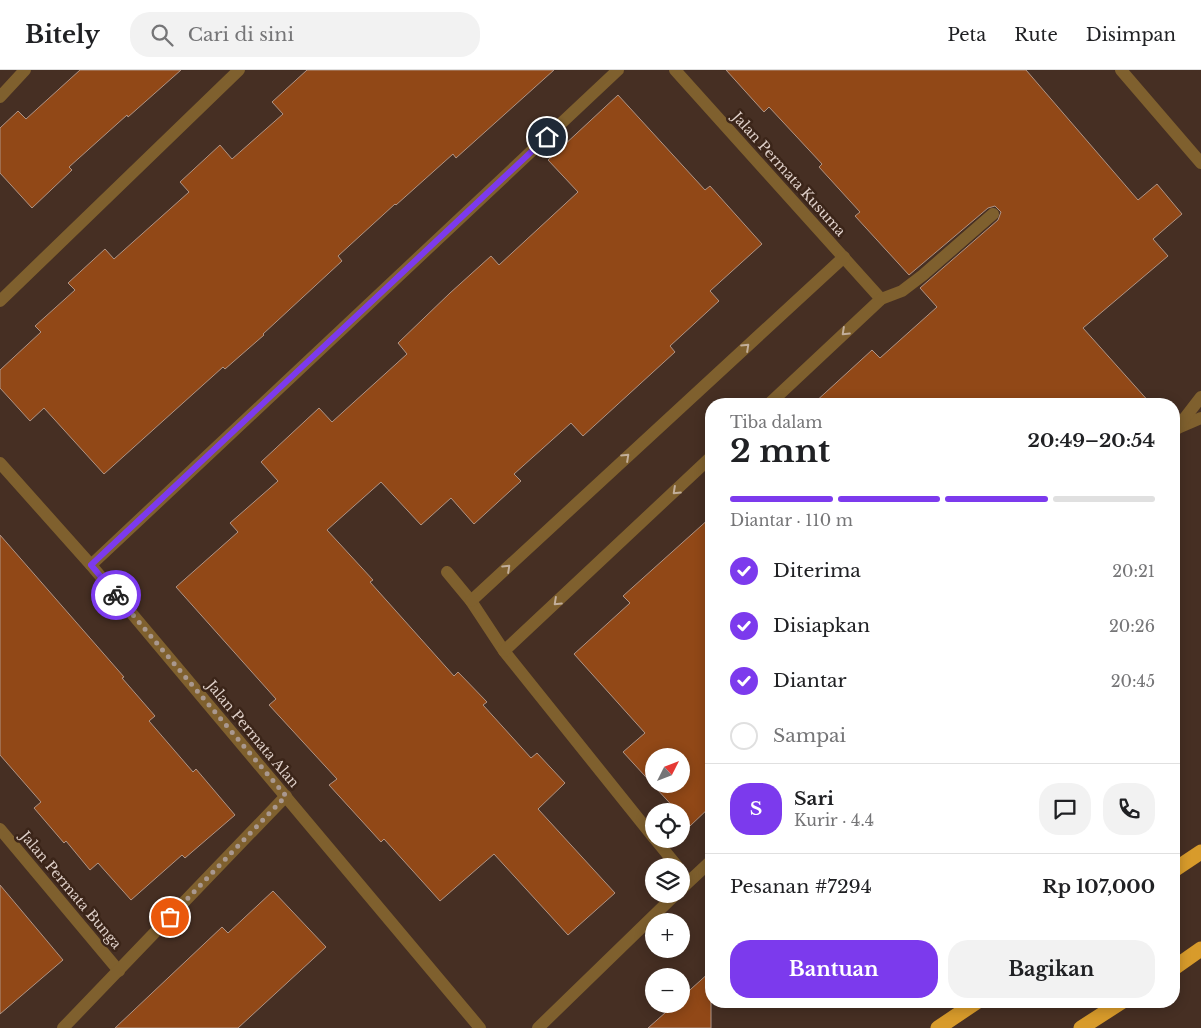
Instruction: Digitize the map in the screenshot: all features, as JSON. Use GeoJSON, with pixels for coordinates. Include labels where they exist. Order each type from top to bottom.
{"type":"FeatureCollection","features":[{"type":"Feature","properties":{"kind":"highway"},"geometry":{"type":"LineString","coordinates":[[1180,866],[1201,852]]}},
{"type":"Feature","properties":{"kind":"highway"},"geometry":{"type":"LineString","coordinates":[[1180,964],[1201,949]]}},
{"type":"Feature","properties":{"kind":"highway"},"geometry":{"type":"LineString","coordinates":[[938,1028],[968,1008]]}},
{"type":"Feature","properties":{"kind":"highway"},"geometry":{"type":"LineString","coordinates":[[1081,1028],[1112,1008]]}},
{"type":"Feature","properties":{"kind":"street"},"geometry":{"type":"LineString","coordinates":[[0,97],[25,70]]}},
{"type":"Feature","properties":{"kind":"street"},"geometry":{"type":"LineString","coordinates":[[0,301],[239,70]]}},
{"type":"Feature","properties":{"kind":"street"},"geometry":{"type":"LineString","coordinates":[[91,565],[618,70]]}},
{"type":"Feature","properties":{"kind":"street","name":"Jalan Permata Kusuma"},"geometry":{"type":"LineString","coordinates":[[675,70],[881,299]]}},
{"type":"Feature","properties":{"kind":"street"},"geometry":{"type":"LineString","coordinates":[[1121,70],[1201,163]]}},
{"type":"Feature","properties":{"kind":"street"},"geometry":{"type":"LineString","coordinates":[[775,398],[881,299],[902,291],[924,275],[993,214]]}},
{"type":"Feature","properties":{"kind":"street"},"geometry":{"type":"LineString","coordinates":[[471,600],[844,257]]}},
{"type":"Feature","properties":{"kind":"street"},"geometry":{"type":"LineString","coordinates":[[1180,425],[1201,398]]}},
{"type":"Feature","properties":{"kind":"street"},"geometry":{"type":"LineString","coordinates":[[1180,428],[1201,418]]}},
{"type":"Feature","properties":{"kind":"street","name":"Jalan Permata Alan"},"geometry":{"type":"LineString","coordinates":[[0,463],[91,565],[480,1028]]}},
{"type":"Feature","properties":{"kind":"street"},"geometry":{"type":"LineString","coordinates":[[504,651],[705,463]]}},
{"type":"Feature","properties":{"kind":"street"},"geometry":{"type":"LineString","coordinates":[[447,572],[471,600],[504,651],[645,827]]}},
{"type":"Feature","properties":{"kind":"street"},"geometry":{"type":"LineString","coordinates":[[63,1028],[286,796]]}},
{"type":"Feature","properties":{"kind":"street","name":"Jalan Permata Bunga"},"geometry":{"type":"LineString","coordinates":[[0,829],[119,971]]}},
{"type":"Feature","properties":{"kind":"street"},"geometry":{"type":"LineString","coordinates":[[662,848],[670,858]]}},
{"type":"Feature","properties":{"kind":"street"},"geometry":{"type":"LineString","coordinates":[[690,877],[705,865]]}},
{"type":"Feature","properties":{"kind":"street"},"geometry":{"type":"LineString","coordinates":[[538,1028],[667,903]]}},
{"type":"Feature","properties":{"kind":"building"},"geometry":{"type":"Polygon","coordinates":[[[80,70],[181,70],[69,167],[72,170],[32,208],[0,173],[0,128],[18,111],[26,119],[80,70]]]}},
{"type":"Feature","properties":{"kind":"building"},"geometry":{"type":"Polygon","coordinates":[[[307,70],[554,70],[456,158],[453,154],[395,204],[338,256],[342,261],[264,335],[225,369],[223,367],[104,474],[44,408],[30,421],[0,388],[0,370],[41,332],[35,326],[75,290],[68,283],[105,249],[114,259],[189,192],[180,182],[220,145],[232,159],[283,114],[272,102],[307,70]]]}},
{"type":"Feature","properties":{"kind":"building"},"geometry":{"type":"Polygon","coordinates":[[[726,70],[1026,70],[1138,200],[1157,184],[1182,214],[1153,239],[1168,256],[1083,328],[1146,398],[820,398],[872,350],[880,358],[937,307],[920,288],[998,220],[1001,212],[995,206],[988,208],[909,275],[855,216],[860,212],[819,167],[822,164],[769,107],[764,112],[726,70]]]}},
{"type":"Feature","properties":{"kind":"building"},"geometry":{"type":"Polygon","coordinates":[[[618,95],[705,190],[710,186],[762,244],[710,291],[719,301],[670,346],[675,352],[583,436],[571,423],[514,474],[521,481],[474,524],[451,498],[421,525],[381,482],[327,530],[373,580],[370,582],[454,676],[458,672],[487,702],[483,705],[531,758],[537,753],[565,783],[538,809],[615,893],[568,935],[494,854],[440,901],[384,839],[381,842],[329,785],[337,779],[269,705],[276,699],[176,587],[238,532],[230,523],[278,481],[261,462],[319,408],[332,422],[407,354],[398,343],[450,293],[491,256],[499,265],[578,192],[548,160],[618,95]]]}},
{"type":"Feature","properties":{"kind":"building"},"geometry":{"type":"Polygon","coordinates":[[[705,522],[705,812],[690,826],[690,803],[670,803],[661,793],[690,793],[690,748],[645,748],[645,776],[623,752],[645,733],[574,654],[630,603],[623,596],[705,522]]]}},
{"type":"Feature","properties":{"kind":"building"},"geometry":{"type":"Polygon","coordinates":[[[0,535],[124,677],[122,678],[155,716],[149,721],[193,772],[196,769],[235,815],[185,858],[182,855],[131,900],[98,863],[90,870],[66,841],[64,843],[34,808],[41,802],[0,755],[0,535]]]}},
{"type":"Feature","properties":{"kind":"building"},"geometry":{"type":"Polygon","coordinates":[[[0,885],[63,960],[0,1014],[0,885]]]}},
{"type":"Feature","properties":{"kind":"building"},"geometry":{"type":"Polygon","coordinates":[[[273,891],[326,947],[238,1028],[115,1028],[222,927],[228,933],[273,891]]]}},
{"type":"Feature","properties":{"kind":"building"},"geometry":{"type":"Polygon","coordinates":[[[705,976],[705,1008],[711,1008],[711,1028],[648,1028],[665,1013],[690,1013],[690,990],[705,976]]]}},
{"type":"Feature","properties":{"kind":"way so far"},"geometry":{"type":"LineString","coordinates":[[116,595],[286,796],[170,917]]}},
{"type":"Feature","properties":{"kind":"route"},"geometry":{"type":"LineString","coordinates":[[116,595],[91,565],[547,137]]}}]}
